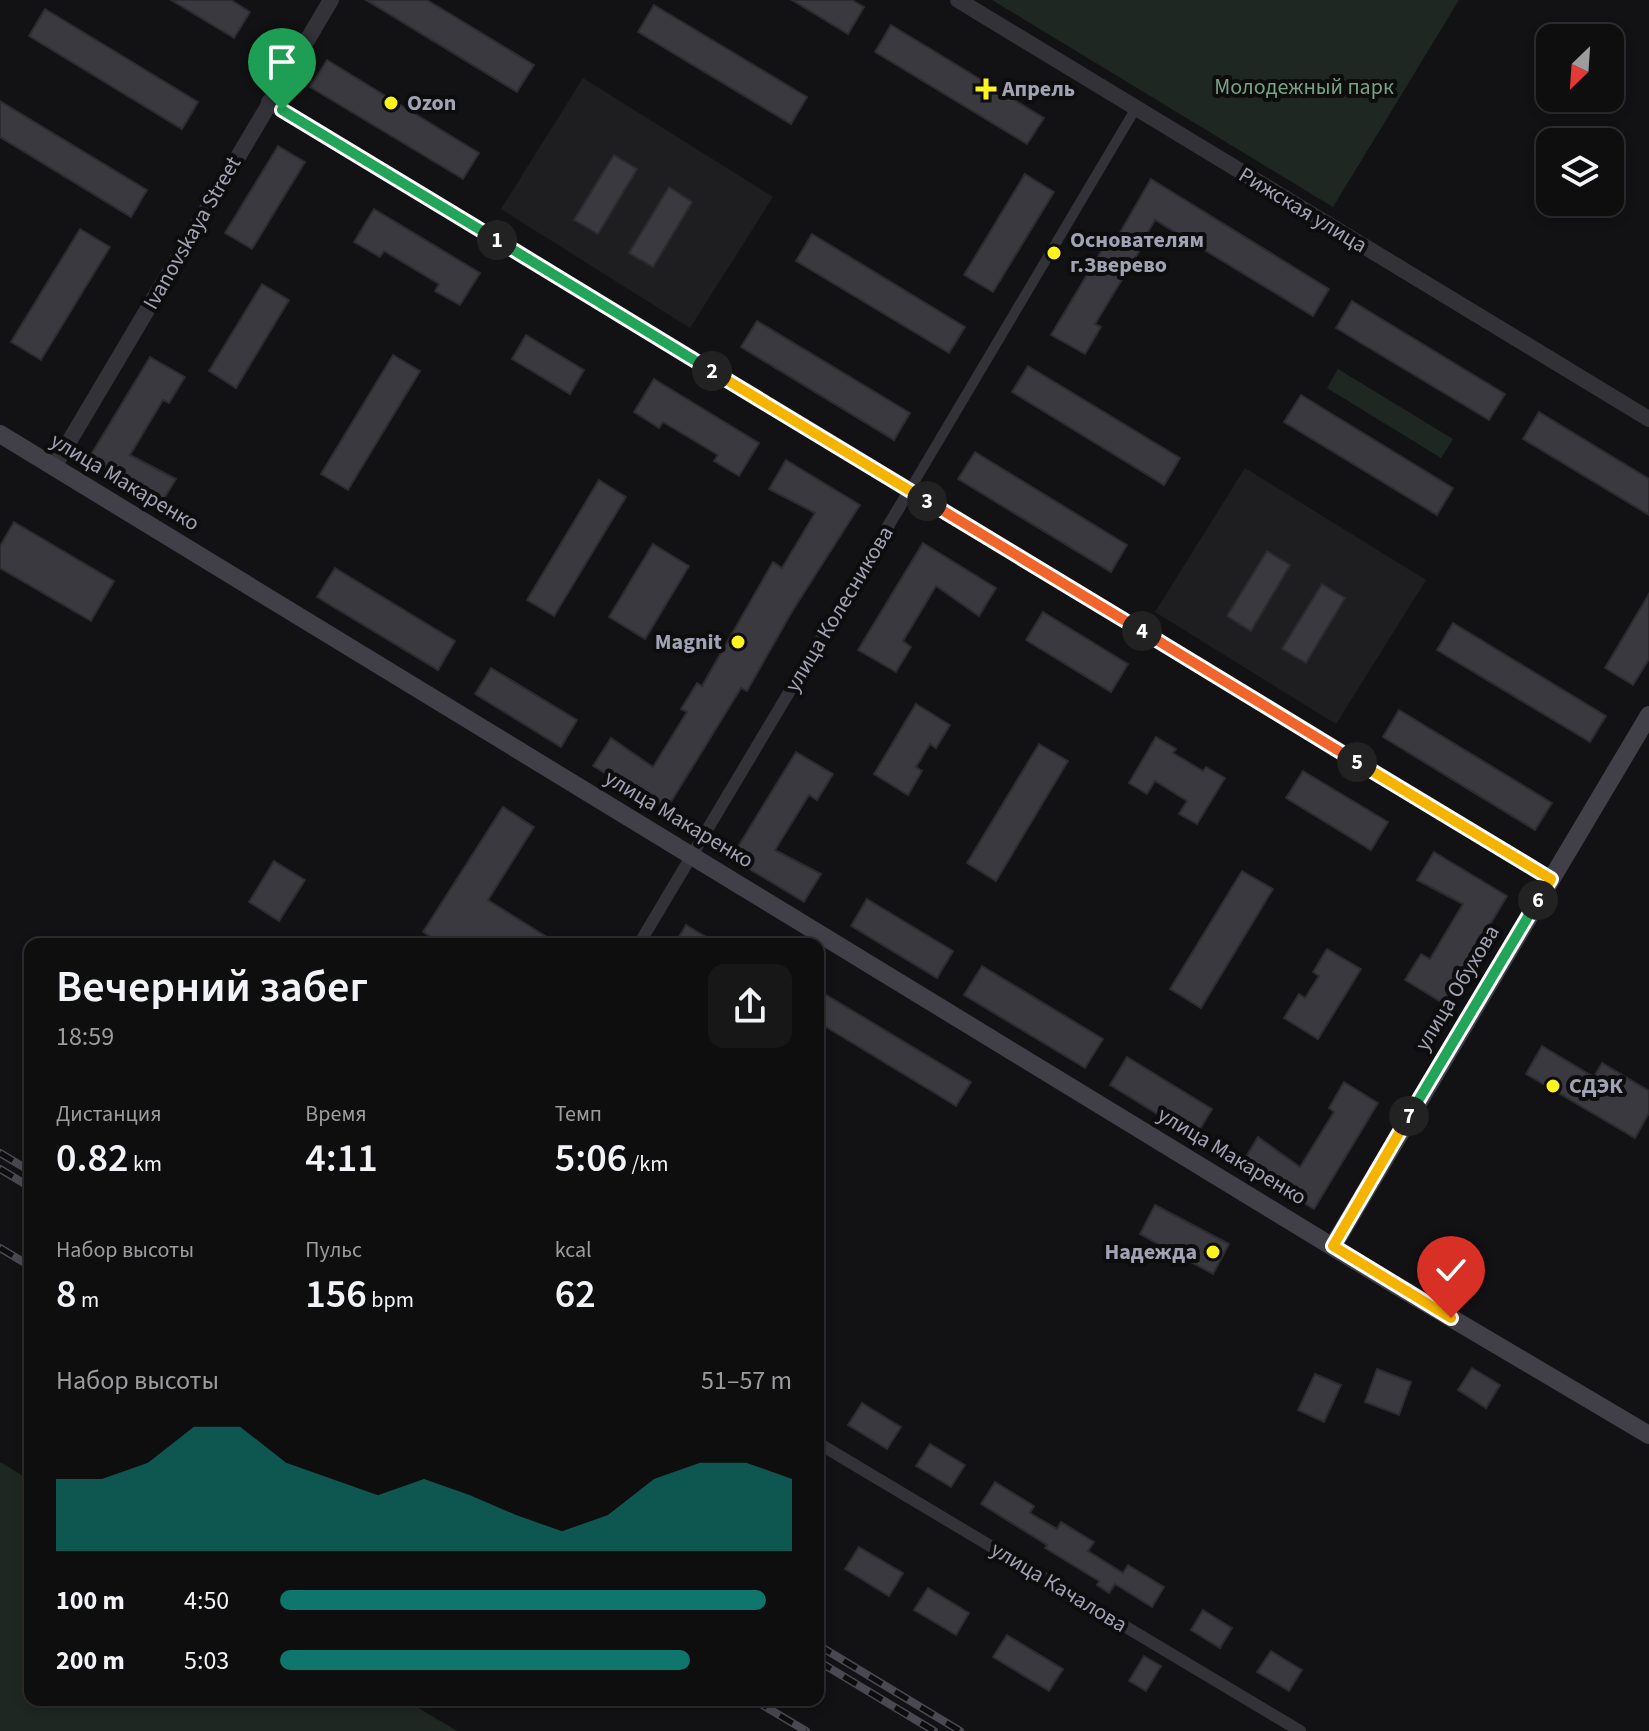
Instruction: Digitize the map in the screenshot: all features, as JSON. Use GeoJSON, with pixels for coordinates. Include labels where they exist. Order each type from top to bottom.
{"type":"FeatureCollection","features":[{"type":"Feature","properties":{"kind":"main road","name":"улица Макаренко"},"geometry":{"type":"LineString","coordinates":[[0,434],[1333,1246],[1649,1435]]}},
{"type":"Feature","properties":{"kind":"main road","name":"улица Обухова"},"geometry":{"type":"LineString","coordinates":[[1333,1246],[1649,715]]}},
{"type":"Feature","properties":{"kind":"street","name":"Ivanovskaya Street"},"geometry":{"type":"LineString","coordinates":[[54,467],[331,0]]}},
{"type":"Feature","properties":{"kind":"street","name":"Рижская улица"},"geometry":{"type":"LineString","coordinates":[[958,0],[1649,419]]}},
{"type":"Feature","properties":{"kind":"street"},"geometry":{"type":"LineString","coordinates":[[269,102],[1551,879]]}},
{"type":"Feature","properties":{"kind":"street","name":"улица Колесникова"},"geometry":{"type":"LineString","coordinates":[[643,938],[1136,108]]}},
{"type":"Feature","properties":{"kind":"street","name":"улица Качалова"},"geometry":{"type":"LineString","coordinates":[[824,1447],[1300,1731]]}},
{"type":"Feature","properties":{"kind":"shaded area"},"geometry":{"type":"Polygon","coordinates":[[[583,78],[773,197],[690,328],[501,209],[583,78]]]}},
{"type":"Feature","properties":{"kind":"shaded area"},"geometry":{"type":"Polygon","coordinates":[[[1245,468],[1426,580],[1336,724],[1155,612],[1245,468]]]}},
{"type":"Feature","properties":{"kind":"green space","name":"Молодежный парк"},"geometry":{"type":"Polygon","coordinates":[[[992,0],[1459,0],[1333,207],[992,0]]]}},
{"type":"Feature","properties":{"kind":"green space"},"geometry":{"type":"Polygon","coordinates":[[[1338,369],[1453,439],[1441,458],[1327,388],[1338,369]]]}},
{"type":"Feature","properties":{"kind":"green space"},"geometry":{"type":"Polygon","coordinates":[[[0,1462],[24,1476],[24,1706],[415,1706],[457,1731],[0,1731],[0,1462]]]}},
{"type":"Feature","properties":{"kind":"building"},"geometry":{"type":"Polygon","coordinates":[[[171,0],[231,0],[250,12],[234,38],[171,0]]]}},
{"type":"Feature","properties":{"kind":"building"},"geometry":{"type":"Polygon","coordinates":[[[366,0],[427,0],[534,65],[517,92],[366,0]]]}},
{"type":"Feature","properties":{"kind":"building"},"geometry":{"type":"Polygon","coordinates":[[[792,0],[852,0],[864,7],[848,34],[792,0]]]}},
{"type":"Feature","properties":{"kind":"building"},"geometry":{"type":"Polygon","coordinates":[[[654,5],[807,97],[791,124],[638,32],[654,5]]]}},
{"type":"Feature","properties":{"kind":"building"},"geometry":{"type":"Polygon","coordinates":[[[45,9],[198,102],[182,129],[29,36],[45,9]]]}},
{"type":"Feature","properties":{"kind":"building"},"geometry":{"type":"Polygon","coordinates":[[[891,25],[1044,118],[1027,144],[875,52],[891,25]]]}},
{"type":"Feature","properties":{"kind":"building"},"geometry":{"type":"Polygon","coordinates":[[[327,60],[479,153],[463,179],[310,87],[327,60]]]}},
{"type":"Feature","properties":{"kind":"building"},"geometry":{"type":"Polygon","coordinates":[[[0,101],[147,190],[131,217],[0,137],[0,101]]]}},
{"type":"Feature","properties":{"kind":"building"},"geometry":{"type":"Polygon","coordinates":[[[278,146],[305,162],[252,249],[225,233],[278,146]]]}},
{"type":"Feature","properties":{"kind":"building"},"geometry":{"type":"Polygon","coordinates":[[[614,155],[637,169],[598,234],[574,220],[614,155]]]}},
{"type":"Feature","properties":{"kind":"building"},"geometry":{"type":"Polygon","coordinates":[[[1025,174],[1054,192],[993,292],[964,275],[1025,174]]]}},
{"type":"Feature","properties":{"kind":"building"},"geometry":{"type":"Polygon","coordinates":[[[1151,179],[1329,289],[1313,316],[1155,220],[1095,324],[1101,327],[1085,354],[1051,335],[1112,233],[1118,236],[1151,179]]]}},
{"type":"Feature","properties":{"kind":"building"},"geometry":{"type":"Polygon","coordinates":[[[669,187],[692,202],[653,267],[629,253],[669,187]]]}},
{"type":"Feature","properties":{"kind":"building"},"geometry":{"type":"Polygon","coordinates":[[[374,209],[480,273],[460,305],[435,291],[439,284],[384,251],[380,257],[354,242],[374,209]]]}},
{"type":"Feature","properties":{"kind":"building"},"geometry":{"type":"Polygon","coordinates":[[[80,229],[110,247],[41,360],[11,342],[80,229]]]}},
{"type":"Feature","properties":{"kind":"building"},"geometry":{"type":"Polygon","coordinates":[[[812,234],[965,327],[949,353],[796,261],[812,234]]]}},
{"type":"Feature","properties":{"kind":"building"},"geometry":{"type":"Polygon","coordinates":[[[262,284],[289,300],[236,388],[209,371],[262,284]]]}},
{"type":"Feature","properties":{"kind":"building"},"geometry":{"type":"Polygon","coordinates":[[[1352,301],[1505,394],[1489,420],[1336,328],[1352,301]]]}},
{"type":"Feature","properties":{"kind":"building"},"geometry":{"type":"Polygon","coordinates":[[[757,321],[910,413],[894,440],[741,347],[757,321]]]}},
{"type":"Feature","properties":{"kind":"building"},"geometry":{"type":"Polygon","coordinates":[[[526,335],[584,370],[570,394],[512,359],[526,335]]]}},
{"type":"Feature","properties":{"kind":"building"},"geometry":{"type":"Polygon","coordinates":[[[393,355],[420,371],[348,490],[321,474],[393,355]]]}},
{"type":"Feature","properties":{"kind":"building"},"geometry":{"type":"Polygon","coordinates":[[[150,357],[185,377],[169,403],[163,400],[130,455],[176,479],[159,507],[86,463],[150,357]]]}},
{"type":"Feature","properties":{"kind":"building"},"geometry":{"type":"Polygon","coordinates":[[[1028,366],[1180,458],[1164,485],[1012,392],[1028,366]]]}},
{"type":"Feature","properties":{"kind":"building"},"geometry":{"type":"Polygon","coordinates":[[[654,379],[759,443],[739,476],[714,461],[718,455],[663,422],[659,428],[634,412],[654,379]]]}},
{"type":"Feature","properties":{"kind":"building"},"geometry":{"type":"Polygon","coordinates":[[[1301,395],[1453,488],[1437,515],[1284,422],[1301,395]]]}},
{"type":"Feature","properties":{"kind":"building"},"geometry":{"type":"Polygon","coordinates":[[[1539,412],[1649,479],[1649,515],[1523,439],[1539,412]]]}},
{"type":"Feature","properties":{"kind":"building"},"geometry":{"type":"Polygon","coordinates":[[[975,452],[1127,545],[1111,572],[958,479],[975,452]]]}},
{"type":"Feature","properties":{"kind":"building"},"geometry":{"type":"Polygon","coordinates":[[[786,460],[860,505],[793,610],[747,691],[741,688],[666,810],[593,766],[611,738],[653,767],[687,712],[681,709],[697,683],[702,686],[773,562],[782,568],[815,513],[769,489],[786,460]]]}},
{"type":"Feature","properties":{"kind":"building"},"geometry":{"type":"Polygon","coordinates":[[[599,480],[626,497],[554,616],[527,600],[599,480]]]}},
{"type":"Feature","properties":{"kind":"building"},"geometry":{"type":"Polygon","coordinates":[[[14,522],[114,581],[91,621],[0,568],[0,546],[14,522]]]}},
{"type":"Feature","properties":{"kind":"building"},"geometry":{"type":"Polygon","coordinates":[[[923,543],[996,588],[979,616],[936,586],[903,641],[911,647],[896,672],[858,650],[923,543]]]}},
{"type":"Feature","properties":{"kind":"building"},"geometry":{"type":"Polygon","coordinates":[[[653,544],[689,566],[645,639],[609,617],[653,544]]]}},
{"type":"Feature","properties":{"kind":"building"},"geometry":{"type":"Polygon","coordinates":[[[1267,551],[1290,565],[1251,631],[1227,616],[1267,551]]]}},
{"type":"Feature","properties":{"kind":"building"},"geometry":{"type":"Polygon","coordinates":[[[335,568],[455,641],[438,670],[317,597],[335,568]]]}},
{"type":"Feature","properties":{"kind":"building"},"geometry":{"type":"Polygon","coordinates":[[[1322,584],[1345,598],[1306,663],[1282,649],[1322,584]]]}},
{"type":"Feature","properties":{"kind":"building"},"geometry":{"type":"Polygon","coordinates":[[[1649,594],[1649,659],[1633,685],[1605,668],[1649,594]]]}},
{"type":"Feature","properties":{"kind":"building"},"geometry":{"type":"Polygon","coordinates":[[[1043,612],[1128,664],[1111,692],[1026,640],[1043,612]]]}},
{"type":"Feature","properties":{"kind":"building"},"geometry":{"type":"Polygon","coordinates":[[[1453,623],[1606,716],[1590,742],[1437,650],[1453,623]]]}},
{"type":"Feature","properties":{"kind":"building"},"geometry":{"type":"Polygon","coordinates":[[[491,668],[577,720],[561,747],[475,694],[491,668]]]}},
{"type":"Feature","properties":{"kind":"building"},"geometry":{"type":"Polygon","coordinates":[[[916,704],[950,725],[936,748],[930,744],[916,767],[922,771],[908,795],[874,774],[916,704]]]}},
{"type":"Feature","properties":{"kind":"building"},"geometry":{"type":"Polygon","coordinates":[[[1399,710],[1552,803],[1535,830],[1383,737],[1399,710]]]}},
{"type":"Feature","properties":{"kind":"building"},"geometry":{"type":"Polygon","coordinates":[[[1156,737],[1176,749],[1173,753],[1203,771],[1206,767],[1225,778],[1197,824],[1179,814],[1187,801],[1155,781],[1147,794],[1129,783],[1156,737]]]}},
{"type":"Feature","properties":{"kind":"building"},"geometry":{"type":"Polygon","coordinates":[[[1039,744],[1068,761],[996,881],[967,863],[1039,744]]]}},
{"type":"Feature","properties":{"kind":"building"},"geometry":{"type":"Polygon","coordinates":[[[796,752],[833,774],[817,800],[809,795],[775,850],[821,874],[804,902],[731,858],[796,752]]]}},
{"type":"Feature","properties":{"kind":"building"},"geometry":{"type":"Polygon","coordinates":[[[1303,771],[1388,822],[1371,850],[1286,798],[1303,771]]]}},
{"type":"Feature","properties":{"kind":"building"},"geometry":{"type":"Polygon","coordinates":[[[503,807],[534,827],[488,900],[548,938],[432,938],[423,932],[503,807]]]}},
{"type":"Feature","properties":{"kind":"building"},"geometry":{"type":"Polygon","coordinates":[[[1434,852],[1507,896],[1443,1003],[1405,980],[1421,954],[1430,959],[1463,904],[1417,880],[1434,852]]]}},
{"type":"Feature","properties":{"kind":"building"},"geometry":{"type":"Polygon","coordinates":[[[274,861],[305,880],[279,921],[249,902],[274,861]]]}},
{"type":"Feature","properties":{"kind":"building"},"geometry":{"type":"Polygon","coordinates":[[[1242,871],[1273,889],[1201,1008],[1170,989],[1242,871]]]}},
{"type":"Feature","properties":{"kind":"building"},"geometry":{"type":"Polygon","coordinates":[[[867,899],[953,951],[937,978],[851,926],[867,899]]]}},
{"type":"Feature","properties":{"kind":"building"},"geometry":{"type":"Polygon","coordinates":[[[686,925],[708,938],[678,938],[686,925]]]}},
{"type":"Feature","properties":{"kind":"building"},"geometry":{"type":"Polygon","coordinates":[[[1327,949],[1361,969],[1318,1039],[1284,1018],[1299,994],[1305,998],[1319,976],[1313,972],[1327,949]]]}},
{"type":"Feature","properties":{"kind":"building"},"geometry":{"type":"Polygon","coordinates":[[[982,966],[1103,1039],[1085,1068],[964,995],[982,966]]]}},
{"type":"Feature","properties":{"kind":"building"},"geometry":{"type":"Polygon","coordinates":[[[824,994],[971,1082],[956,1106],[824,1026],[824,994]]]}},
{"type":"Feature","properties":{"kind":"building"},"geometry":{"type":"Polygon","coordinates":[[[1542,1046],[1594,1077],[1602,1063],[1649,1091],[1649,1113],[1635,1138],[1526,1074],[1542,1046]]]}},
{"type":"Feature","properties":{"kind":"building"},"geometry":{"type":"Polygon","coordinates":[[[1127,1057],[1212,1109],[1195,1137],[1110,1085],[1127,1057]]]}},
{"type":"Feature","properties":{"kind":"building"},"geometry":{"type":"Polygon","coordinates":[[[1344,1082],[1378,1103],[1314,1209],[1241,1165],[1258,1137],[1300,1167],[1334,1112],[1329,1108],[1344,1082]]]}},
{"type":"Feature","properties":{"kind":"building"},"geometry":{"type":"Polygon","coordinates":[[[1155,1205],[1229,1244],[1213,1274],[1140,1234],[1155,1205]]]}},
{"type":"Feature","properties":{"kind":"building"},"geometry":{"type":"Polygon","coordinates":[[[1472,1368],[1500,1385],[1486,1408],[1458,1390],[1472,1368]]]}},
{"type":"Feature","properties":{"kind":"building"},"geometry":{"type":"Polygon","coordinates":[[[1377,1369],[1411,1382],[1399,1415],[1365,1402],[1377,1369]]]}},
{"type":"Feature","properties":{"kind":"building"},"geometry":{"type":"Polygon","coordinates":[[[1315,1374],[1341,1385],[1324,1422],[1298,1410],[1315,1374]]]}},
{"type":"Feature","properties":{"kind":"building"},"geometry":{"type":"Polygon","coordinates":[[[862,1403],[901,1427],[887,1449],[848,1425],[862,1403]]]}},
{"type":"Feature","properties":{"kind":"building"},"geometry":{"type":"Polygon","coordinates":[[[930,1444],[965,1465],[951,1487],[916,1466],[930,1444]]]}},
{"type":"Feature","properties":{"kind":"building"},"geometry":{"type":"Polygon","coordinates":[[[995,1482],[1034,1506],[1030,1513],[1057,1529],[1061,1522],[1094,1542],[1088,1551],[1123,1573],[1128,1565],[1164,1587],[1152,1607],[1115,1584],[1109,1593],[1097,1585],[1099,1581],[981,1504],[995,1482]]]}},
{"type":"Feature","properties":{"kind":"building"},"geometry":{"type":"Polygon","coordinates":[[[859,1547],[903,1573],[889,1596],[845,1569],[859,1547]]]}},
{"type":"Feature","properties":{"kind":"building"},"geometry":{"type":"Polygon","coordinates":[[[928,1588],[969,1613],[956,1635],[914,1610],[928,1588]]]}},
{"type":"Feature","properties":{"kind":"building"},"geometry":{"type":"Polygon","coordinates":[[[1203,1610],[1232,1628],[1220,1648],[1191,1630],[1203,1610]]]}},
{"type":"Feature","properties":{"kind":"building"},"geometry":{"type":"Polygon","coordinates":[[[1007,1635],[1063,1669],[1049,1691],[993,1657],[1007,1635]]]}},
{"type":"Feature","properties":{"kind":"building"},"geometry":{"type":"Polygon","coordinates":[[[1271,1651],[1302,1670],[1289,1691],[1257,1672],[1271,1651]]]}},
{"type":"Feature","properties":{"kind":"building"},"geometry":{"type":"Polygon","coordinates":[[[1144,1656],[1161,1666],[1146,1691],[1129,1681],[1144,1656]]]}},
{"type":"Feature","properties":{"kind":"railway"},"geometry":{"type":"LineString","coordinates":[[0,1153],[24,1167]]}},
{"type":"Feature","properties":{"kind":"railway"},"geometry":{"type":"LineString","coordinates":[[0,1169],[24,1183]]}},
{"type":"Feature","properties":{"kind":"railway"},"geometry":{"type":"LineString","coordinates":[[0,1248],[24,1262]]}},
{"type":"Feature","properties":{"kind":"railway"},"geometry":{"type":"LineString","coordinates":[[824,1649],[960,1731]]}},
{"type":"Feature","properties":{"kind":"railway"},"geometry":{"type":"LineString","coordinates":[[824,1665],[934,1731]]}},
{"type":"Feature","properties":{"kind":"railway"},"geometry":{"type":"LineString","coordinates":[[764,1706],[806,1731]]}},
{"type":"Feature","properties":{"kind":"place","name":"Апрель"},"geometry":{"type":"Point","coordinates":[986,89]}},
{"type":"Feature","properties":{"kind":"place","name":"Ozon"},"geometry":{"type":"Point","coordinates":[391,103]}},
{"type":"Feature","properties":{"kind":"place","name":"Основателям г.Зверево"},"geometry":{"type":"Point","coordinates":[1054,253]}},
{"type":"Feature","properties":{"kind":"place","name":"Magnit"},"geometry":{"type":"Point","coordinates":[738,642]}},
{"type":"Feature","properties":{"kind":"place","name":"СДЭК"},"geometry":{"type":"Point","coordinates":[1553,1086]}},
{"type":"Feature","properties":{"kind":"place","name":"Надежда"},"geometry":{"type":"Point","coordinates":[1213,1252]}},
{"type":"Feature","properties":{"kind":"route"},"geometry":{"type":"LineString","coordinates":[[282,110],[1551,879],[1333,1246],[1451,1318]]}}]}
